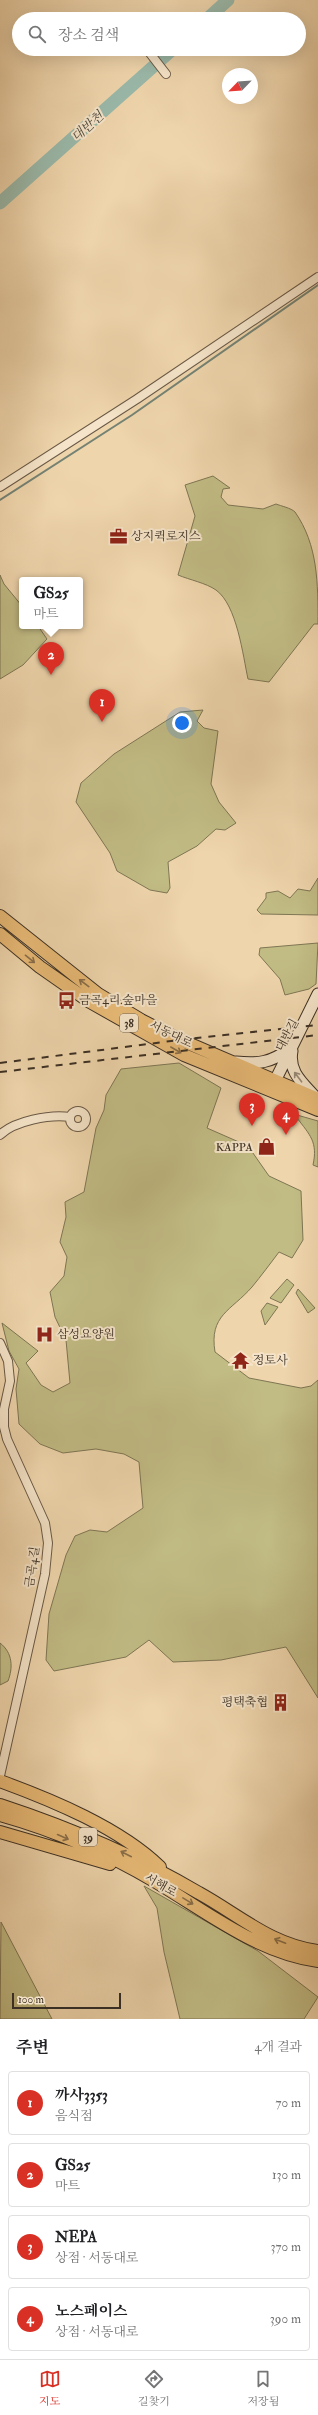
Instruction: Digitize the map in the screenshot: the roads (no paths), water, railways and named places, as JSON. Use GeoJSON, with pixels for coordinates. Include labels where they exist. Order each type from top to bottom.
{"type":"FeatureCollection","features":[{"type":"Feature","properties":{"kind":"main road","name":"서동대로"},"geometry":{"type":"LineString","coordinates":[[0,916],[98,994],[176,1038],[229,1061],[275,1086]]}},
{"type":"Feature","properties":{"kind":"main road","name":"서동대로"},"geometry":{"type":"LineString","coordinates":[[0,934],[40,967],[90,1002],[184,1055],[318,1102]]}},
{"type":"Feature","properties":{"kind":"main road"},"geometry":{"type":"LineString","coordinates":[[0,1781],[99,1825],[133,1845],[153,1860],[172,1879]]}},
{"type":"Feature","properties":{"kind":"main road","name":"서해로"},"geometry":{"type":"LineString","coordinates":[[0,1805],[101,1842],[200,1893],[264,1934],[291,1945],[318,1951]]}},
{"type":"Feature","properties":{"kind":"main road","name":"서해로"},"geometry":{"type":"LineString","coordinates":[[0,1815],[34,1825],[103,1854],[265,1947],[290,1956],[318,1961]]}},
{"type":"Feature","properties":{"kind":"main road"},"geometry":{"type":"LineString","coordinates":[[0,1832],[131,1869]]}},
{"type":"Feature","properties":{"kind":"street"},"geometry":{"type":"LineString","coordinates":[[152,56],[166,74]]}},
{"type":"Feature","properties":{"kind":"street"},"geometry":{"type":"LineString","coordinates":[[0,486],[137,399],[318,277]]}},
{"type":"Feature","properties":{"kind":"street","name":"대반길"},"geometry":{"type":"LineString","coordinates":[[291,1050],[318,994]]}},
{"type":"Feature","properties":{"kind":"street","name":"대반길"},"geometry":{"type":"LineString","coordinates":[[291,1050],[318,1000]]}},
{"type":"Feature","properties":{"kind":"street"},"geometry":{"type":"LineString","coordinates":[[229,1061],[264,1063],[274,1060],[291,1050]]}},
{"type":"Feature","properties":{"kind":"street"},"geometry":{"type":"LineString","coordinates":[[275,1086],[291,1050]]}},
{"type":"Feature","properties":{"kind":"street"},"geometry":{"type":"LineString","coordinates":[[291,1050],[290,1061],[295,1074],[318,1102]]}},
{"type":"Feature","properties":{"kind":"street"},"geometry":{"type":"LineString","coordinates":[[0,1135],[5,1130],[22,1122],[62,1116],[70,1117]]}},
{"type":"Feature","properties":{"kind":"street","name":"금곡4길"},"geometry":{"type":"LineString","coordinates":[[0,1343],[8,1361],[10,1381],[4,1409],[7,1439],[45,1523],[48,1543],[45,1574],[0,1776]]}},
{"type":"Feature","properties":{"kind":"waterway","name":"대반천"},"geometry":{"type":"LineString","coordinates":[[215,12],[228,0]]}},
{"type":"Feature","properties":{"kind":"waterway","name":"대반천"},"geometry":{"type":"LineString","coordinates":[[0,203],[165,56]]}},
{"type":"Feature","properties":{"kind":"waterway"},"geometry":{"type":"LineString","coordinates":[[0,500],[132,415],[318,285]]}},
{"type":"Feature","properties":{"kind":"railway"},"geometry":{"type":"LineString","coordinates":[[0,1063],[187,1039],[318,1025]]}},
{"type":"Feature","properties":{"kind":"railway"},"geometry":{"type":"LineString","coordinates":[[0,1072],[318,1035]]}},
{"type":"Feature","properties":{"kind":"place","name":"상지퀵로지스"},"geometry":{"type":"Point","coordinates":[118,536]}},
{"type":"Feature","properties":{"kind":"place","name":"GS25"},"geometry":{"type":"Point","coordinates":[51,675]}},
{"type":"Feature","properties":{"kind":"place","name":"까사3353"},"geometry":{"type":"Point","coordinates":[102,722]}},
{"type":"Feature","properties":{"kind":"place","name":"금곡4리.숲마을"},"geometry":{"type":"Point","coordinates":[66,1000]}},
{"type":"Feature","properties":{"kind":"place","name":"NEPA"},"geometry":{"type":"Point","coordinates":[252,1126]}},
{"type":"Feature","properties":{"kind":"place","name":"노스페이스"},"geometry":{"type":"Point","coordinates":[286,1135]}},
{"type":"Feature","properties":{"kind":"place","name":"KAPPA"},"geometry":{"type":"Point","coordinates":[266,1147]}},
{"type":"Feature","properties":{"kind":"place","name":"삼성요양원"},"geometry":{"type":"Point","coordinates":[44,1334]}},
{"type":"Feature","properties":{"kind":"place","name":"정토사"},"geometry":{"type":"Point","coordinates":[240,1360]}},
{"type":"Feature","properties":{"kind":"place","name":"평택축협"},"geometry":{"type":"Point","coordinates":[281,1702]}}]}
